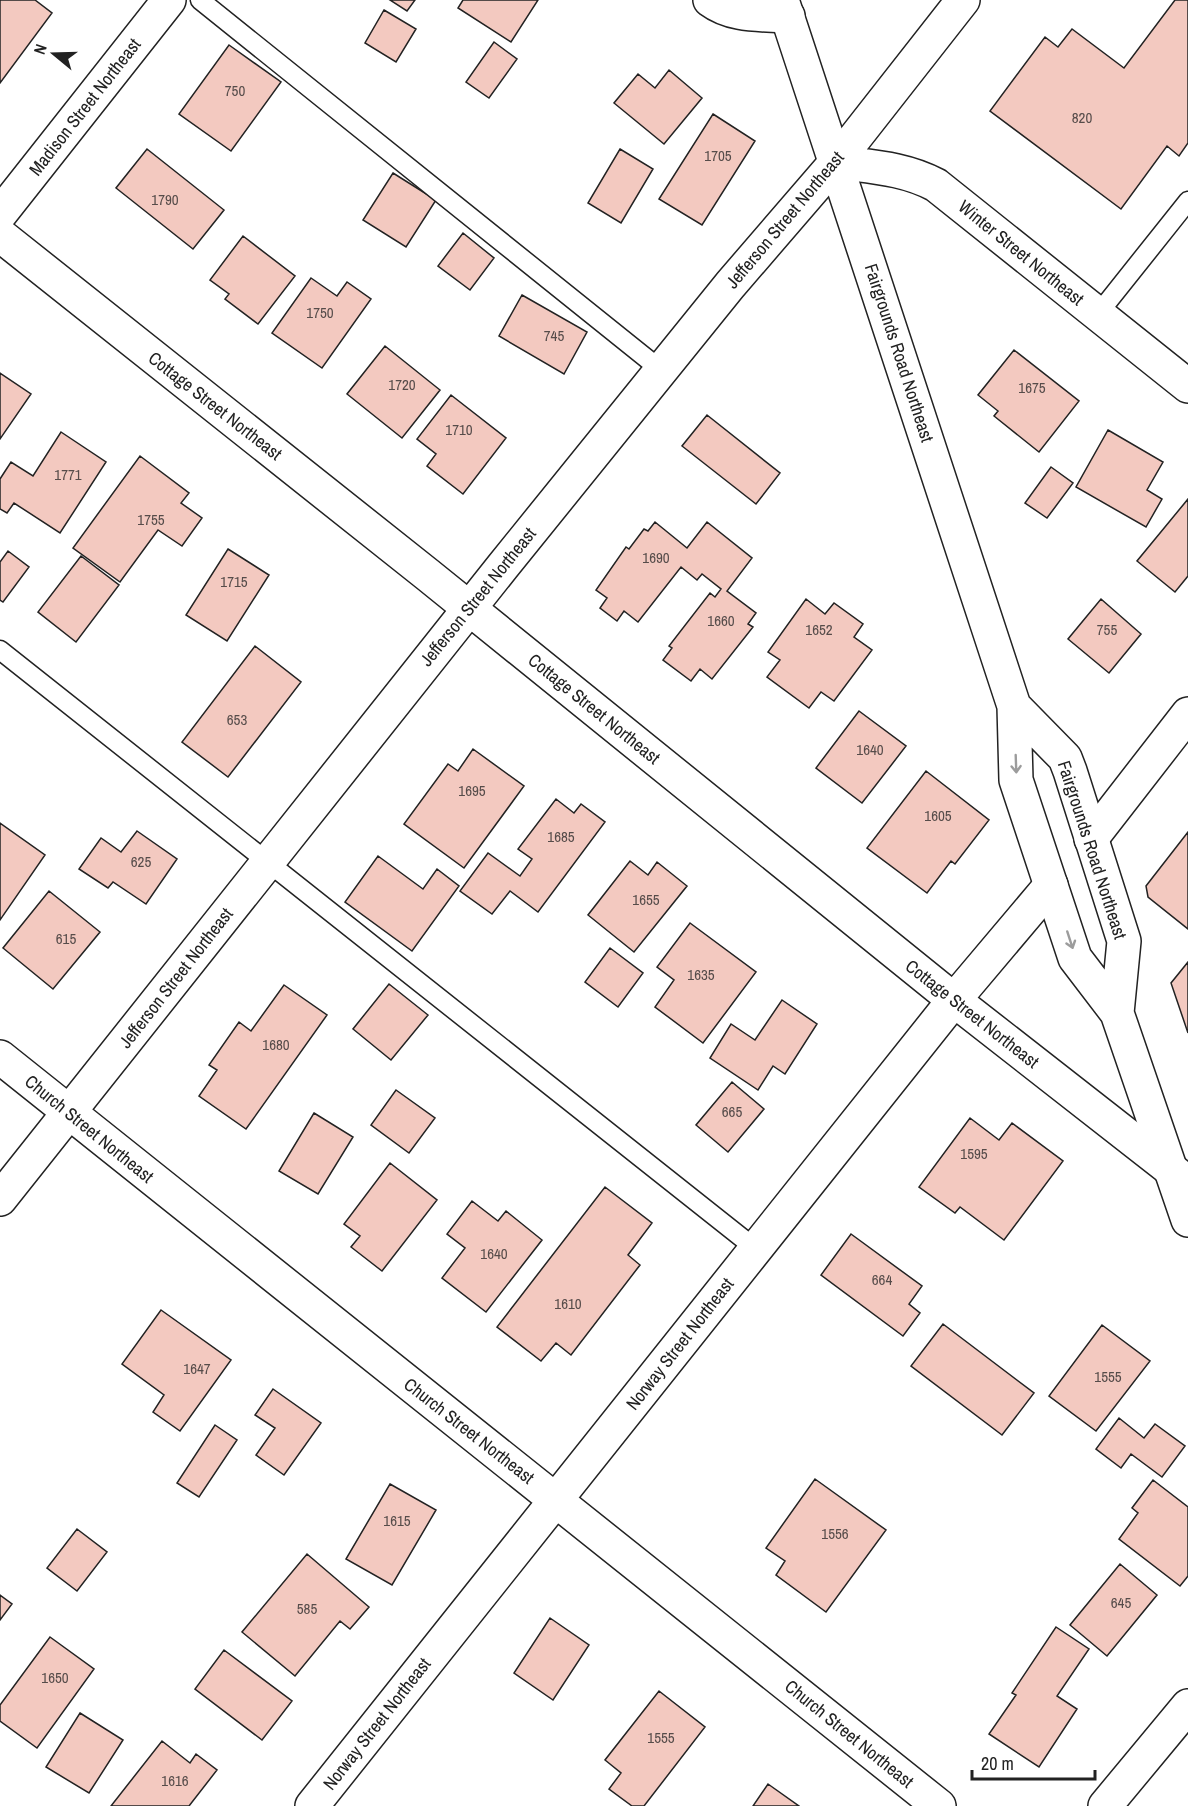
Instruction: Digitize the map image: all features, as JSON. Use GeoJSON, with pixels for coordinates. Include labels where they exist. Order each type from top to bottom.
{"type":"FeatureCollection","features":[{"type":"Feature","properties":{"kind":"street","name":"Madison Street Northeast"},"geometry":{"type":"LineString","coordinates":[[0,214],[169,0]]}},
{"type":"Feature","properties":{"kind":"street"},"geometry":{"type":"LineString","coordinates":[[710,0],[721,8],[737,13],[785,8]]}},
{"type":"Feature","properties":{"kind":"street","name":"Jefferson Street Northeast"},"geometry":{"type":"LineString","coordinates":[[0,1199],[469,608],[730,285],[836,162],[963,0]]}},
{"type":"Feature","properties":{"kind":"street","name":"Fairgrounds Road Northeast"},"geometry":{"type":"LineString","coordinates":[[785,8],[1014,706],[1016,780],[1075,958],[1117,1013],[1180,1177],[1188,1220]]}},
{"type":"Feature","properties":{"kind":"street","name":"Winter Street Northeast"},"geometry":{"type":"LineString","coordinates":[[836,162],[902,171],[936,185],[1188,386]]}},
{"type":"Feature","properties":{"kind":"street","name":"Cottage Street Northeast"},"geometry":{"type":"LineString","coordinates":[[0,235],[469,608],[954,1000],[1180,1177]]}},
{"type":"Feature","properties":{"kind":"street","name":"Fairgrounds Road Northeast"},"geometry":{"type":"LineString","coordinates":[[1014,706],[1065,758],[1125,941],[1117,1013]]}},
{"type":"Feature","properties":{"kind":"street"},"geometry":{"type":"LineString","coordinates":[[1091,839],[1188,714]]}},
{"type":"Feature","properties":{"kind":"street","name":"Norway Street Northeast"},"geometry":{"type":"LineString","coordinates":[[312,1806],[954,1000],[1051,885]]}},
{"type":"Feature","properties":{"kind":"street","name":"Church Street Northeast"},"geometry":{"type":"LineString","coordinates":[[0,1057],[939,1806]]}},
{"type":"Feature","properties":{"kind":"street"},"geometry":{"type":"LineString","coordinates":[[1105,1806],[1188,1706]]}},
{"type":"Feature","properties":{"kind":"lane"},"geometry":{"type":"LineString","coordinates":[[200,0],[661,370]]}},
{"type":"Feature","properties":{"kind":"lane"},"geometry":{"type":"LineString","coordinates":[[1098,314],[1188,201]]}},
{"type":"Feature","properties":{"kind":"lane"},"geometry":{"type":"LineString","coordinates":[[0,650],[756,1249]]}},
{"type":"Feature","properties":{"kind":"building"},"geometry":{"type":"Polygon","coordinates":[[[0,0],[35,0],[52,13],[0,83],[0,0]]]}},
{"type":"Feature","properties":{"kind":"building"},"geometry":{"type":"Polygon","coordinates":[[[390,0],[415,0],[407,11],[390,0]]]}},
{"type":"Feature","properties":{"kind":"building"},"geometry":{"type":"Polygon","coordinates":[[[463,0],[538,0],[511,42],[458,8],[463,0]]]}},
{"type":"Feature","properties":{"kind":"building"},"geometry":{"type":"Polygon","coordinates":[[[1175,0],[1188,0],[1188,143],[1179,156],[1167,146],[1121,209],[990,111],[1045,37],[1058,47],[1072,29],[1124,68],[1175,0]]]}},
{"type":"Feature","properties":{"kind":"building"},"geometry":{"type":"Polygon","coordinates":[[[384,10],[416,29],[396,62],[365,43],[384,10]]]}},
{"type":"Feature","properties":{"kind":"building"},"geometry":{"type":"Polygon","coordinates":[[[494,42],[517,59],[489,98],[466,82],[494,42]]]}},
{"type":"Feature","properties":{"kind":"building"},"geometry":{"type":"Polygon","coordinates":[[[229,45],[281,82],[231,151],[179,114],[229,45]]]}},
{"type":"Feature","properties":{"kind":"building"},"geometry":{"type":"Polygon","coordinates":[[[669,70],[702,98],[664,144],[614,103],[638,74],[655,88],[669,70]]]}},
{"type":"Feature","properties":{"kind":"building"},"geometry":{"type":"Polygon","coordinates":[[[713,114],[755,141],[702,225],[659,199],[713,114]]]}},
{"type":"Feature","properties":{"kind":"building"},"geometry":{"type":"Polygon","coordinates":[[[147,149],[224,210],[193,249],[116,188],[147,149]]]}},
{"type":"Feature","properties":{"kind":"building"},"geometry":{"type":"Polygon","coordinates":[[[620,149],[653,169],[621,223],[588,203],[620,149]]]}},
{"type":"Feature","properties":{"kind":"building"},"geometry":{"type":"Polygon","coordinates":[[[393,173],[436,200],[406,247],[363,220],[393,173]]]}},
{"type":"Feature","properties":{"kind":"building"},"geometry":{"type":"Polygon","coordinates":[[[463,233],[494,258],[470,290],[438,266],[463,233]]]}},
{"type":"Feature","properties":{"kind":"building"},"geometry":{"type":"Polygon","coordinates":[[[243,236],[295,276],[258,324],[225,299],[229,294],[210,280],[243,236]]]}},
{"type":"Feature","properties":{"kind":"building"},"geometry":{"type":"Polygon","coordinates":[[[311,278],[337,296],[347,282],[371,299],[322,368],[272,333],[311,278]]]}},
{"type":"Feature","properties":{"kind":"building"},"geometry":{"type":"Polygon","coordinates":[[[522,295],[587,332],[564,374],[499,336],[522,295]]]}},
{"type":"Feature","properties":{"kind":"building"},"geometry":{"type":"Polygon","coordinates":[[[385,346],[440,390],[402,438],[347,394],[385,346]]]}},
{"type":"Feature","properties":{"kind":"building"},"geometry":{"type":"Polygon","coordinates":[[[1014,350],[1079,401],[1039,452],[994,416],[998,411],[978,395],[1014,350]]]}},
{"type":"Feature","properties":{"kind":"building"},"geometry":{"type":"Polygon","coordinates":[[[0,373],[31,394],[0,439],[0,373]]]}},
{"type":"Feature","properties":{"kind":"building"},"geometry":{"type":"Polygon","coordinates":[[[451,395],[506,438],[463,494],[427,466],[436,454],[417,439],[451,395]]]}},
{"type":"Feature","properties":{"kind":"building"},"geometry":{"type":"Polygon","coordinates":[[[707,415],[780,473],[756,504],[682,446],[707,415]]]}},
{"type":"Feature","properties":{"kind":"building"},"geometry":{"type":"Polygon","coordinates":[[[1108,430],[1163,462],[1147,490],[1162,499],[1146,527],[1076,487],[1108,430]]]}},
{"type":"Feature","properties":{"kind":"building"},"geometry":{"type":"Polygon","coordinates":[[[61,432],[106,462],[60,533],[14,503],[7,513],[0,509],[0,479],[11,462],[33,476],[61,432]]]}},
{"type":"Feature","properties":{"kind":"building"},"geometry":{"type":"Polygon","coordinates":[[[140,456],[189,493],[181,503],[202,518],[182,546],[158,530],[120,582],[73,548],[140,456]]]}},
{"type":"Feature","properties":{"kind":"building"},"geometry":{"type":"Polygon","coordinates":[[[1051,467],[1073,483],[1047,518],[1025,503],[1051,467]]]}},
{"type":"Feature","properties":{"kind":"building"},"geometry":{"type":"Polygon","coordinates":[[[1188,499],[1188,576],[1175,592],[1137,561],[1188,499]]]}},
{"type":"Feature","properties":{"kind":"building"},"geometry":{"type":"Polygon","coordinates":[[[655,522],[687,548],[707,522],[752,558],[727,591],[756,613],[748,624],[753,627],[712,679],[700,669],[691,681],[663,660],[672,648],[669,646],[710,593],[715,597],[721,589],[702,574],[697,580],[681,567],[638,622],[624,611],[617,621],[600,608],[607,598],[596,590],[626,547],[629,549],[644,529],[648,531],[655,522]]]}},
{"type":"Feature","properties":{"kind":"building"},"geometry":{"type":"Polygon","coordinates":[[[228,549],[269,575],[227,641],[186,615],[228,549]]]}},
{"type":"Feature","properties":{"kind":"building"},"geometry":{"type":"Polygon","coordinates":[[[8,551],[29,567],[3,602],[0,600],[0,562],[8,551]]]}},
{"type":"Feature","properties":{"kind":"building"},"geometry":{"type":"Polygon","coordinates":[[[81,556],[119,585],[76,642],[38,612],[81,556]]]}},
{"type":"Feature","properties":{"kind":"building"},"geometry":{"type":"Polygon","coordinates":[[[806,599],[825,614],[834,603],[863,624],[854,637],[872,650],[834,701],[821,692],[809,708],[767,677],[780,660],[768,652],[806,599]]]}},
{"type":"Feature","properties":{"kind":"building"},"geometry":{"type":"Polygon","coordinates":[[[1101,599],[1141,634],[1109,673],[1068,639],[1101,599]]]}},
{"type":"Feature","properties":{"kind":"building"},"geometry":{"type":"Polygon","coordinates":[[[255,646],[301,682],[228,777],[182,742],[255,646]]]}},
{"type":"Feature","properties":{"kind":"building"},"geometry":{"type":"Polygon","coordinates":[[[859,711],[906,746],[862,803],[816,768],[859,711]]]}},
{"type":"Feature","properties":{"kind":"building"},"geometry":{"type":"Polygon","coordinates":[[[473,749],[524,786],[464,868],[404,824],[448,764],[458,771],[473,749]]]}},
{"type":"Feature","properties":{"kind":"building"},"geometry":{"type":"Polygon","coordinates":[[[926,771],[989,820],[955,864],[951,861],[927,893],[867,848],[926,771]]]}},
{"type":"Feature","properties":{"kind":"building"},"geometry":{"type":"Polygon","coordinates":[[[556,799],[574,813],[581,804],[605,822],[538,912],[510,891],[492,914],[460,891],[488,853],[520,876],[532,859],[518,849],[556,799]]]}},
{"type":"Feature","properties":{"kind":"building"},"geometry":{"type":"Polygon","coordinates":[[[0,823],[45,855],[0,920],[0,823]]]}},
{"type":"Feature","properties":{"kind":"building"},"geometry":{"type":"Polygon","coordinates":[[[137,831],[177,859],[146,904],[113,882],[108,888],[79,869],[101,838],[121,852],[137,831]]]}},
{"type":"Feature","properties":{"kind":"building"},"geometry":{"type":"Polygon","coordinates":[[[1188,832],[1188,929],[1148,897],[1146,886],[1188,832]]]}},
{"type":"Feature","properties":{"kind":"building"},"geometry":{"type":"Polygon","coordinates":[[[378,856],[423,889],[437,869],[459,886],[412,951],[345,902],[378,856]]]}},
{"type":"Feature","properties":{"kind":"building"},"geometry":{"type":"Polygon","coordinates":[[[630,861],[648,875],[657,862],[687,886],[634,952],[588,915],[630,861]]]}},
{"type":"Feature","properties":{"kind":"building"},"geometry":{"type":"Polygon","coordinates":[[[49,891],[100,932],[53,989],[3,948],[49,891]]]}},
{"type":"Feature","properties":{"kind":"building"},"geometry":{"type":"Polygon","coordinates":[[[690,923],[756,972],[703,1043],[655,1007],[674,980],[657,967],[690,923]]]}},
{"type":"Feature","properties":{"kind":"building"},"geometry":{"type":"Polygon","coordinates":[[[610,948],[643,973],[618,1007],[585,982],[610,948]]]}},
{"type":"Feature","properties":{"kind":"building"},"geometry":{"type":"Polygon","coordinates":[[[1188,962],[1188,1033],[1171,983],[1188,962]]]}},
{"type":"Feature","properties":{"kind":"building"},"geometry":{"type":"Polygon","coordinates":[[[389,984],[428,1015],[391,1060],[353,1029],[389,984]]]}},
{"type":"Feature","properties":{"kind":"building"},"geometry":{"type":"Polygon","coordinates":[[[284,985],[327,1015],[246,1129],[199,1096],[217,1070],[209,1065],[239,1022],[251,1031],[284,985]]]}},
{"type":"Feature","properties":{"kind":"building"},"geometry":{"type":"Polygon","coordinates":[[[782,1000],[817,1024],[785,1074],[773,1066],[758,1090],[710,1058],[731,1024],[755,1040],[782,1000]]]}},
{"type":"Feature","properties":{"kind":"building"},"geometry":{"type":"Polygon","coordinates":[[[732,1082],[764,1109],[728,1152],[696,1125],[732,1082]]]}},
{"type":"Feature","properties":{"kind":"building"},"geometry":{"type":"Polygon","coordinates":[[[396,1090],[435,1118],[409,1153],[371,1125],[396,1090]]]}},
{"type":"Feature","properties":{"kind":"building"},"geometry":{"type":"Polygon","coordinates":[[[314,1113],[353,1137],[318,1194],[279,1171],[314,1113]]]}},
{"type":"Feature","properties":{"kind":"building"},"geometry":{"type":"Polygon","coordinates":[[[970,1118],[999,1140],[1012,1123],[1063,1161],[1004,1240],[960,1207],[955,1213],[919,1187],[970,1118]]]}},
{"type":"Feature","properties":{"kind":"building"},"geometry":{"type":"Polygon","coordinates":[[[390,1163],[437,1200],[382,1271],[351,1247],[360,1236],[344,1224],[390,1163]]]}},
{"type":"Feature","properties":{"kind":"building"},"geometry":{"type":"Polygon","coordinates":[[[605,1187],[652,1223],[628,1255],[640,1265],[571,1355],[556,1343],[541,1361],[497,1327],[605,1187]]]}},
{"type":"Feature","properties":{"kind":"building"},"geometry":{"type":"Polygon","coordinates":[[[472,1201],[498,1221],[506,1211],[542,1240],[486,1312],[442,1278],[465,1248],[447,1234],[472,1201]]]}},
{"type":"Feature","properties":{"kind":"building"},"geometry":{"type":"Polygon","coordinates":[[[851,1234],[922,1286],[909,1304],[920,1313],[903,1336],[821,1275],[851,1234]]]}},
{"type":"Feature","properties":{"kind":"building"},"geometry":{"type":"Polygon","coordinates":[[[161,1310],[231,1360],[180,1431],[153,1412],[164,1395],[122,1364],[161,1310]]]}},
{"type":"Feature","properties":{"kind":"building"},"geometry":{"type":"Polygon","coordinates":[[[943,1324],[1034,1393],[1002,1435],[911,1366],[943,1324]]]}},
{"type":"Feature","properties":{"kind":"building"},"geometry":{"type":"Polygon","coordinates":[[[1102,1325],[1150,1361],[1096,1431],[1049,1396],[1102,1325]]]}},
{"type":"Feature","properties":{"kind":"building"},"geometry":{"type":"Polygon","coordinates":[[[273,1389],[321,1423],[284,1475],[256,1455],[275,1428],[255,1415],[273,1389]]]}},
{"type":"Feature","properties":{"kind":"building"},"geometry":{"type":"Polygon","coordinates":[[[1119,1418],[1144,1438],[1155,1424],[1185,1446],[1162,1477],[1131,1454],[1121,1468],[1096,1449],[1119,1418]]]}},
{"type":"Feature","properties":{"kind":"building"},"geometry":{"type":"Polygon","coordinates":[[[215,1425],[237,1440],[199,1497],[177,1483],[215,1425]]]}},
{"type":"Feature","properties":{"kind":"building"},"geometry":{"type":"Polygon","coordinates":[[[815,1479],[886,1530],[826,1612],[776,1575],[785,1561],[766,1548],[815,1479]]]}},
{"type":"Feature","properties":{"kind":"building"},"geometry":{"type":"Polygon","coordinates":[[[1153,1480],[1188,1507],[1188,1576],[1180,1586],[1119,1539],[1138,1513],[1132,1508],[1153,1480]]]}},
{"type":"Feature","properties":{"kind":"building"},"geometry":{"type":"Polygon","coordinates":[[[390,1484],[436,1510],[392,1585],[346,1559],[390,1484]]]}},
{"type":"Feature","properties":{"kind":"building"},"geometry":{"type":"Polygon","coordinates":[[[77,1529],[107,1552],[77,1591],[47,1568],[77,1529]]]}},
{"type":"Feature","properties":{"kind":"building"},"geometry":{"type":"Polygon","coordinates":[[[307,1554],[369,1607],[350,1629],[340,1621],[295,1676],[242,1632],[307,1554]]]}},
{"type":"Feature","properties":{"kind":"building"},"geometry":{"type":"Polygon","coordinates":[[[1120,1564],[1157,1595],[1107,1656],[1070,1625],[1120,1564]]]}},
{"type":"Feature","properties":{"kind":"building"},"geometry":{"type":"Polygon","coordinates":[[[0,1595],[12,1604],[0,1620],[0,1595]]]}},
{"type":"Feature","properties":{"kind":"building"},"geometry":{"type":"Polygon","coordinates":[[[550,1618],[589,1645],[553,1700],[514,1673],[550,1618]]]}},
{"type":"Feature","properties":{"kind":"building"},"geometry":{"type":"Polygon","coordinates":[[[1056,1627],[1089,1649],[1057,1696],[1077,1709],[1039,1767],[989,1734],[1016,1695],[1012,1693],[1056,1627]]]}},
{"type":"Feature","properties":{"kind":"building"},"geometry":{"type":"Polygon","coordinates":[[[50,1637],[94,1669],[37,1748],[0,1721],[0,1705],[50,1637]]]}},
{"type":"Feature","properties":{"kind":"building"},"geometry":{"type":"Polygon","coordinates":[[[224,1650],[292,1701],[262,1740],[195,1689],[224,1650]]]}},
{"type":"Feature","properties":{"kind":"building"},"geometry":{"type":"Polygon","coordinates":[[[659,1691],[705,1727],[644,1806],[632,1806],[609,1789],[621,1773],[605,1760],[659,1691]]]}},
{"type":"Feature","properties":{"kind":"building"},"geometry":{"type":"Polygon","coordinates":[[[80,1713],[123,1740],[89,1793],[46,1767],[80,1713]]]}},
{"type":"Feature","properties":{"kind":"building"},"geometry":{"type":"Polygon","coordinates":[[[162,1741],[190,1763],[196,1754],[217,1770],[189,1806],[111,1806],[162,1741]]]}},
{"type":"Feature","properties":{"kind":"building"},"geometry":{"type":"Polygon","coordinates":[[[768,1784],[799,1806],[753,1806],[768,1784]]]}}]}
